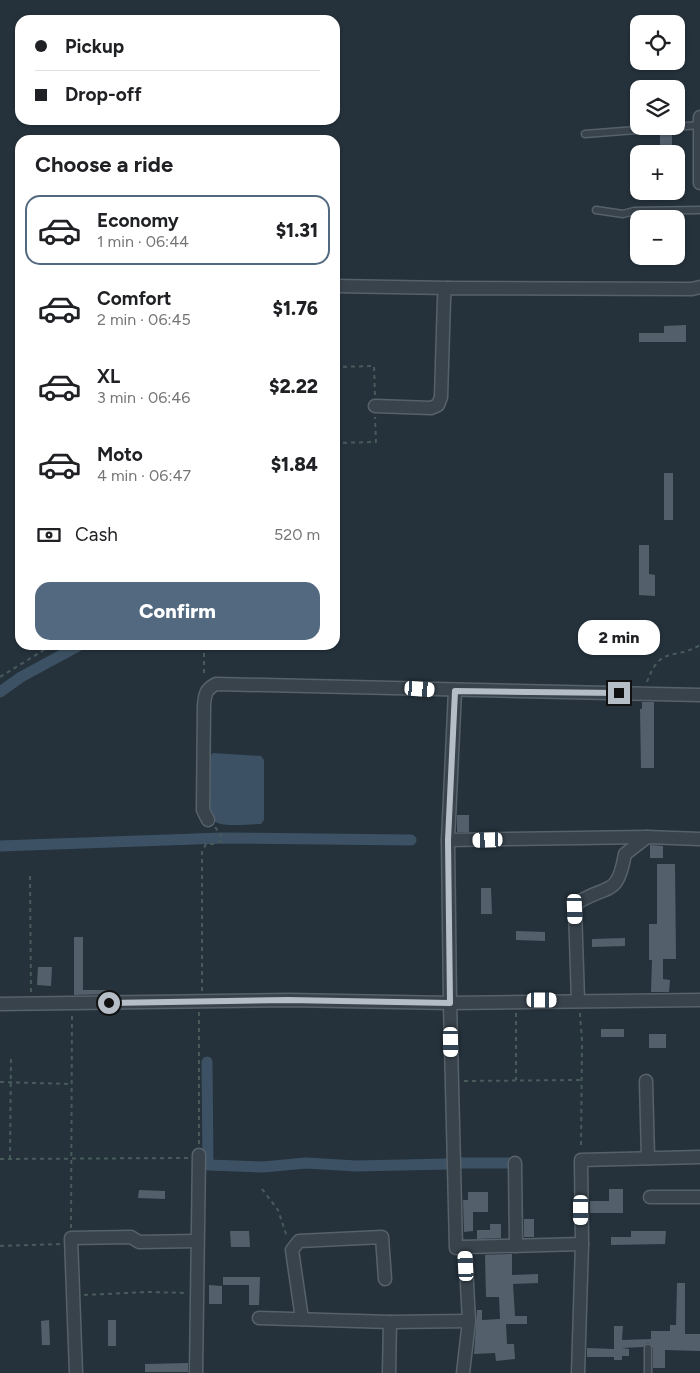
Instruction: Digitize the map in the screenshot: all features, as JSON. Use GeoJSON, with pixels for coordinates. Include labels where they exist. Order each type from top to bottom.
{"type":"FeatureCollection","features":[{"type":"Feature","properties":{"kind":"street"},"geometry":{"type":"LineString","coordinates":[[700,117],[700,183]]}},
{"type":"Feature","properties":{"kind":"street"},"geometry":{"type":"LineString","coordinates":[[340,286],[692,289],[700,287]]}},
{"type":"Feature","properties":{"kind":"street"},"geometry":{"type":"LineString","coordinates":[[375,406],[431,408],[438,405],[441,397],[444,299],[445,290],[448,288]]}},
{"type":"Feature","properties":{"kind":"street"},"geometry":{"type":"LineString","coordinates":[[208,820],[204,810],[205,694],[213,686],[224,684],[700,696]]}},
{"type":"Feature","properties":{"kind":"street"},"geometry":{"type":"LineString","coordinates":[[455,691],[448,840],[456,1248],[582,1244]]}},
{"type":"Feature","properties":{"kind":"street"},"geometry":{"type":"LineString","coordinates":[[448,840],[648,837],[700,839]]}},
{"type":"Feature","properties":{"kind":"street"},"geometry":{"type":"LineString","coordinates":[[578,1000],[575,909],[577,904],[616,885],[622,874],[625,854],[648,837]]}},
{"type":"Feature","properties":{"kind":"street"},"geometry":{"type":"LineString","coordinates":[[0,1004],[288,1000],[450,1003],[700,1000]]}},
{"type":"Feature","properties":{"kind":"street"},"geometry":{"type":"LineString","coordinates":[[646,1082],[648,1158]]}},
{"type":"Feature","properties":{"kind":"street"},"geometry":{"type":"LineString","coordinates":[[196,1373],[199,1156]]}},
{"type":"Feature","properties":{"kind":"street"},"geometry":{"type":"LineString","coordinates":[[578,1373],[582,1244],[581,1160],[700,1157]]}},
{"type":"Feature","properties":{"kind":"street"},"geometry":{"type":"LineString","coordinates":[[515,1163],[516,1246]]}},
{"type":"Feature","properties":{"kind":"street"},"geometry":{"type":"LineString","coordinates":[[650,1197],[700,1197]]}},
{"type":"Feature","properties":{"kind":"street"},"geometry":{"type":"LineString","coordinates":[[302,1319],[292,1250],[299,1242],[382,1237],[384,1279]]}},
{"type":"Feature","properties":{"kind":"street"},"geometry":{"type":"LineString","coordinates":[[76,1373],[71,1241],[131,1238],[139,1242],[197,1241]]}},
{"type":"Feature","properties":{"kind":"street"},"geometry":{"type":"LineString","coordinates":[[462,1373],[469,1321],[465,1247]]}},
{"type":"Feature","properties":{"kind":"street"},"geometry":{"type":"LineString","coordinates":[[259,1318],[390,1322],[469,1321]]}},
{"type":"Feature","properties":{"kind":"street"},"geometry":{"type":"LineString","coordinates":[[389,1373],[390,1322]]}},
{"type":"Feature","properties":{"kind":"lane"},"geometry":{"type":"LineString","coordinates":[[585,134],[700,125]]}},
{"type":"Feature","properties":{"kind":"lane"},"geometry":{"type":"LineString","coordinates":[[596,210],[623,214],[700,210]]}},
{"type":"Feature","properties":{"kind":"lane"},"geometry":{"type":"LineString","coordinates":[[648,1348],[648,1373]]}},
{"type":"Feature","properties":{"kind":"path"},"geometry":{"type":"LineString","coordinates":[[340,367],[374,366],[376,442],[340,443]]}},
{"type":"Feature","properties":{"kind":"path"},"geometry":{"type":"LineString","coordinates":[[638,694],[645,687],[652,668],[660,658],[700,645]]}},
{"type":"Feature","properties":{"kind":"path"},"geometry":{"type":"LineString","coordinates":[[0,677],[44,650]]}},
{"type":"Feature","properties":{"kind":"path"},"geometry":{"type":"LineString","coordinates":[[204,650],[205,694]]}},
{"type":"Feature","properties":{"kind":"path"},"geometry":{"type":"LineString","coordinates":[[221,835],[222,840]]}},
{"type":"Feature","properties":{"kind":"path"},"geometry":{"type":"LineString","coordinates":[[30,876],[32,1003]]}},
{"type":"Feature","properties":{"kind":"path"},"geometry":{"type":"LineString","coordinates":[[578,1000],[582,1029],[581,1160]]}},
{"type":"Feature","properties":{"kind":"path"},"geometry":{"type":"LineString","coordinates":[[516,1001],[516,1080]]}},
{"type":"Feature","properties":{"kind":"path"},"geometry":{"type":"LineString","coordinates":[[0,1246],[71,1241],[72,1003]]}},
{"type":"Feature","properties":{"kind":"path"},"geometry":{"type":"LineString","coordinates":[[10,1159],[11,1057]]}},
{"type":"Feature","properties":{"kind":"path"},"geometry":{"type":"LineString","coordinates":[[452,1081],[582,1080]]}},
{"type":"Feature","properties":{"kind":"path"},"geometry":{"type":"LineString","coordinates":[[0,1082],[71,1084]]}},
{"type":"Feature","properties":{"kind":"path"},"geometry":{"type":"LineString","coordinates":[[0,1159],[199,1156]]}},
{"type":"Feature","properties":{"kind":"path"},"geometry":{"type":"LineString","coordinates":[[262,1189],[278,1210],[292,1250]]}},
{"type":"Feature","properties":{"kind":"path"},"geometry":{"type":"LineString","coordinates":[[72,1296],[147,1292],[197,1293]]}},
{"type":"Feature","properties":{"kind":"water"},"geometry":{"type":"Polygon","coordinates":[[[213,753],[261,756],[264,760],[264,820],[261,824],[227,825],[218,823],[213,819],[208,803],[207,784],[208,759],[213,753]]]}},
{"type":"Feature","properties":{"kind":"building"},"geometry":{"type":"Polygon","coordinates":[[[660,135],[672,135],[672,145],[660,145],[660,135]]]}},
{"type":"Feature","properties":{"kind":"building"},"geometry":{"type":"Polygon","coordinates":[[[686,325],[686,342],[639,342],[639,333],[664,333],[664,326],[686,325]]]}},
{"type":"Feature","properties":{"kind":"building"},"geometry":{"type":"Polygon","coordinates":[[[664,473],[673,473],[673,520],[664,520],[664,473]]]}},
{"type":"Feature","properties":{"kind":"building"},"geometry":{"type":"Polygon","coordinates":[[[639,545],[649,545],[649,574],[655,575],[655,596],[639,595],[639,545]]]}},
{"type":"Feature","properties":{"kind":"building"},"geometry":{"type":"Polygon","coordinates":[[[642,702],[654,702],[654,768],[641,768],[640,709],[642,709],[642,702]]]}},
{"type":"Feature","properties":{"kind":"building"},"geometry":{"type":"Polygon","coordinates":[[[457,815],[469,815],[469,832],[457,832],[457,815]]]}},
{"type":"Feature","properties":{"kind":"building"},"geometry":{"type":"Polygon","coordinates":[[[650,845],[663,846],[663,858],[650,858],[650,845]]]}},
{"type":"Feature","properties":{"kind":"building"},"geometry":{"type":"Polygon","coordinates":[[[657,864],[675,864],[676,959],[663,959],[663,979],[670,980],[669,992],[651,992],[652,960],[649,960],[649,924],[657,924],[657,864]]]}},
{"type":"Feature","properties":{"kind":"building"},"geometry":{"type":"Polygon","coordinates":[[[481,888],[491,888],[492,914],[481,914],[481,888]]]}},
{"type":"Feature","properties":{"kind":"building"},"geometry":{"type":"Polygon","coordinates":[[[516,931],[545,932],[545,941],[516,940],[516,931]]]}},
{"type":"Feature","properties":{"kind":"building"},"geometry":{"type":"Polygon","coordinates":[[[74,937],[83,937],[83,990],[109,990],[109,994],[74,995],[74,937]]]}},
{"type":"Feature","properties":{"kind":"building"},"geometry":{"type":"Polygon","coordinates":[[[625,938],[625,946],[592,947],[592,939],[625,938]]]}},
{"type":"Feature","properties":{"kind":"building"},"geometry":{"type":"Polygon","coordinates":[[[38,967],[52,967],[51,986],[37,985],[38,967]]]}},
{"type":"Feature","properties":{"kind":"building"},"geometry":{"type":"Polygon","coordinates":[[[601,1029],[624,1029],[624,1037],[601,1037],[601,1029]]]}},
{"type":"Feature","properties":{"kind":"building"},"geometry":{"type":"Polygon","coordinates":[[[649,1034],[666,1034],[666,1048],[649,1048],[649,1034]]]}},
{"type":"Feature","properties":{"kind":"building"},"geometry":{"type":"Polygon","coordinates":[[[609,1189],[623,1189],[623,1213],[590,1213],[590,1201],[609,1201],[609,1189]]]}},
{"type":"Feature","properties":{"kind":"building"},"geometry":{"type":"Polygon","coordinates":[[[139,1190],[165,1191],[165,1199],[138,1198],[139,1190]]]}},
{"type":"Feature","properties":{"kind":"building"},"geometry":{"type":"Polygon","coordinates":[[[468,1192],[488,1192],[488,1212],[473,1212],[473,1231],[464,1232],[463,1200],[468,1200],[468,1192]]]}},
{"type":"Feature","properties":{"kind":"building"},"geometry":{"type":"Polygon","coordinates":[[[524,1219],[534,1219],[534,1237],[524,1237],[524,1219]]]}},
{"type":"Feature","properties":{"kind":"building"},"geometry":{"type":"Polygon","coordinates":[[[490,1224],[501,1224],[501,1238],[477,1239],[477,1230],[490,1230],[490,1224]]]}},
{"type":"Feature","properties":{"kind":"building"},"geometry":{"type":"Polygon","coordinates":[[[230,1231],[249,1231],[250,1247],[231,1247],[230,1231]]]}},
{"type":"Feature","properties":{"kind":"building"},"geometry":{"type":"Polygon","coordinates":[[[631,1231],[666,1231],[665,1244],[611,1245],[611,1237],[631,1237],[631,1231]]]}},
{"type":"Feature","properties":{"kind":"building"},"geometry":{"type":"Polygon","coordinates":[[[512,1254],[512,1275],[538,1274],[538,1283],[513,1284],[515,1316],[527,1316],[527,1324],[506,1324],[507,1344],[514,1344],[515,1359],[496,1361],[495,1353],[474,1354],[477,1310],[482,1310],[482,1320],[500,1319],[499,1297],[486,1297],[485,1255],[477,1255],[512,1254]]]}},
{"type":"Feature","properties":{"kind":"building"},"geometry":{"type":"Polygon","coordinates":[[[223,1277],[260,1277],[259,1305],[249,1305],[249,1285],[223,1285],[223,1277]]]}},
{"type":"Feature","properties":{"kind":"building"},"geometry":{"type":"Polygon","coordinates":[[[677,1283],[685,1283],[685,1334],[700,1334],[700,1351],[665,1350],[665,1368],[653,1368],[653,1348],[648,1343],[643,1347],[622,1348],[629,1349],[629,1356],[622,1356],[622,1360],[614,1360],[614,1357],[587,1357],[587,1348],[614,1349],[614,1326],[623,1326],[622,1340],[651,1339],[651,1331],[670,1331],[670,1325],[676,1325],[677,1283]]]}},
{"type":"Feature","properties":{"kind":"building"},"geometry":{"type":"Polygon","coordinates":[[[209,1285],[222,1286],[222,1304],[209,1304],[209,1285]]]}},
{"type":"Feature","properties":{"kind":"building"},"geometry":{"type":"Polygon","coordinates":[[[49,1320],[50,1345],[42,1345],[41,1321],[49,1320]]]}},
{"type":"Feature","properties":{"kind":"building"},"geometry":{"type":"Polygon","coordinates":[[[108,1320],[116,1320],[116,1346],[108,1346],[108,1320]]]}},
{"type":"Feature","properties":{"kind":"building"},"geometry":{"type":"Polygon","coordinates":[[[188,1363],[188,1372],[145,1372],[145,1364],[188,1363]]]}},
{"type":"Feature","properties":{"kind":"waterway"},"geometry":{"type":"LineString","coordinates":[[0,692],[21,677],[71,650]]}},
{"type":"Feature","properties":{"kind":"waterway"},"geometry":{"type":"LineString","coordinates":[[0,846],[222,838],[411,840]]}},
{"type":"Feature","properties":{"kind":"waterway"},"geometry":{"type":"LineString","coordinates":[[207,1062],[208,1165],[263,1167],[306,1163],[356,1166],[448,1164]]}},
{"type":"Feature","properties":{"kind":"waterway"},"geometry":{"type":"LineString","coordinates":[[460,1163],[510,1163]]}},
{"type":"Feature","properties":{"kind":"route"},"geometry":{"type":"LineString","coordinates":[[109,1003],[288,1000],[450,1003],[448,840],[450,761],[455,691],[619,693]]}}]}
